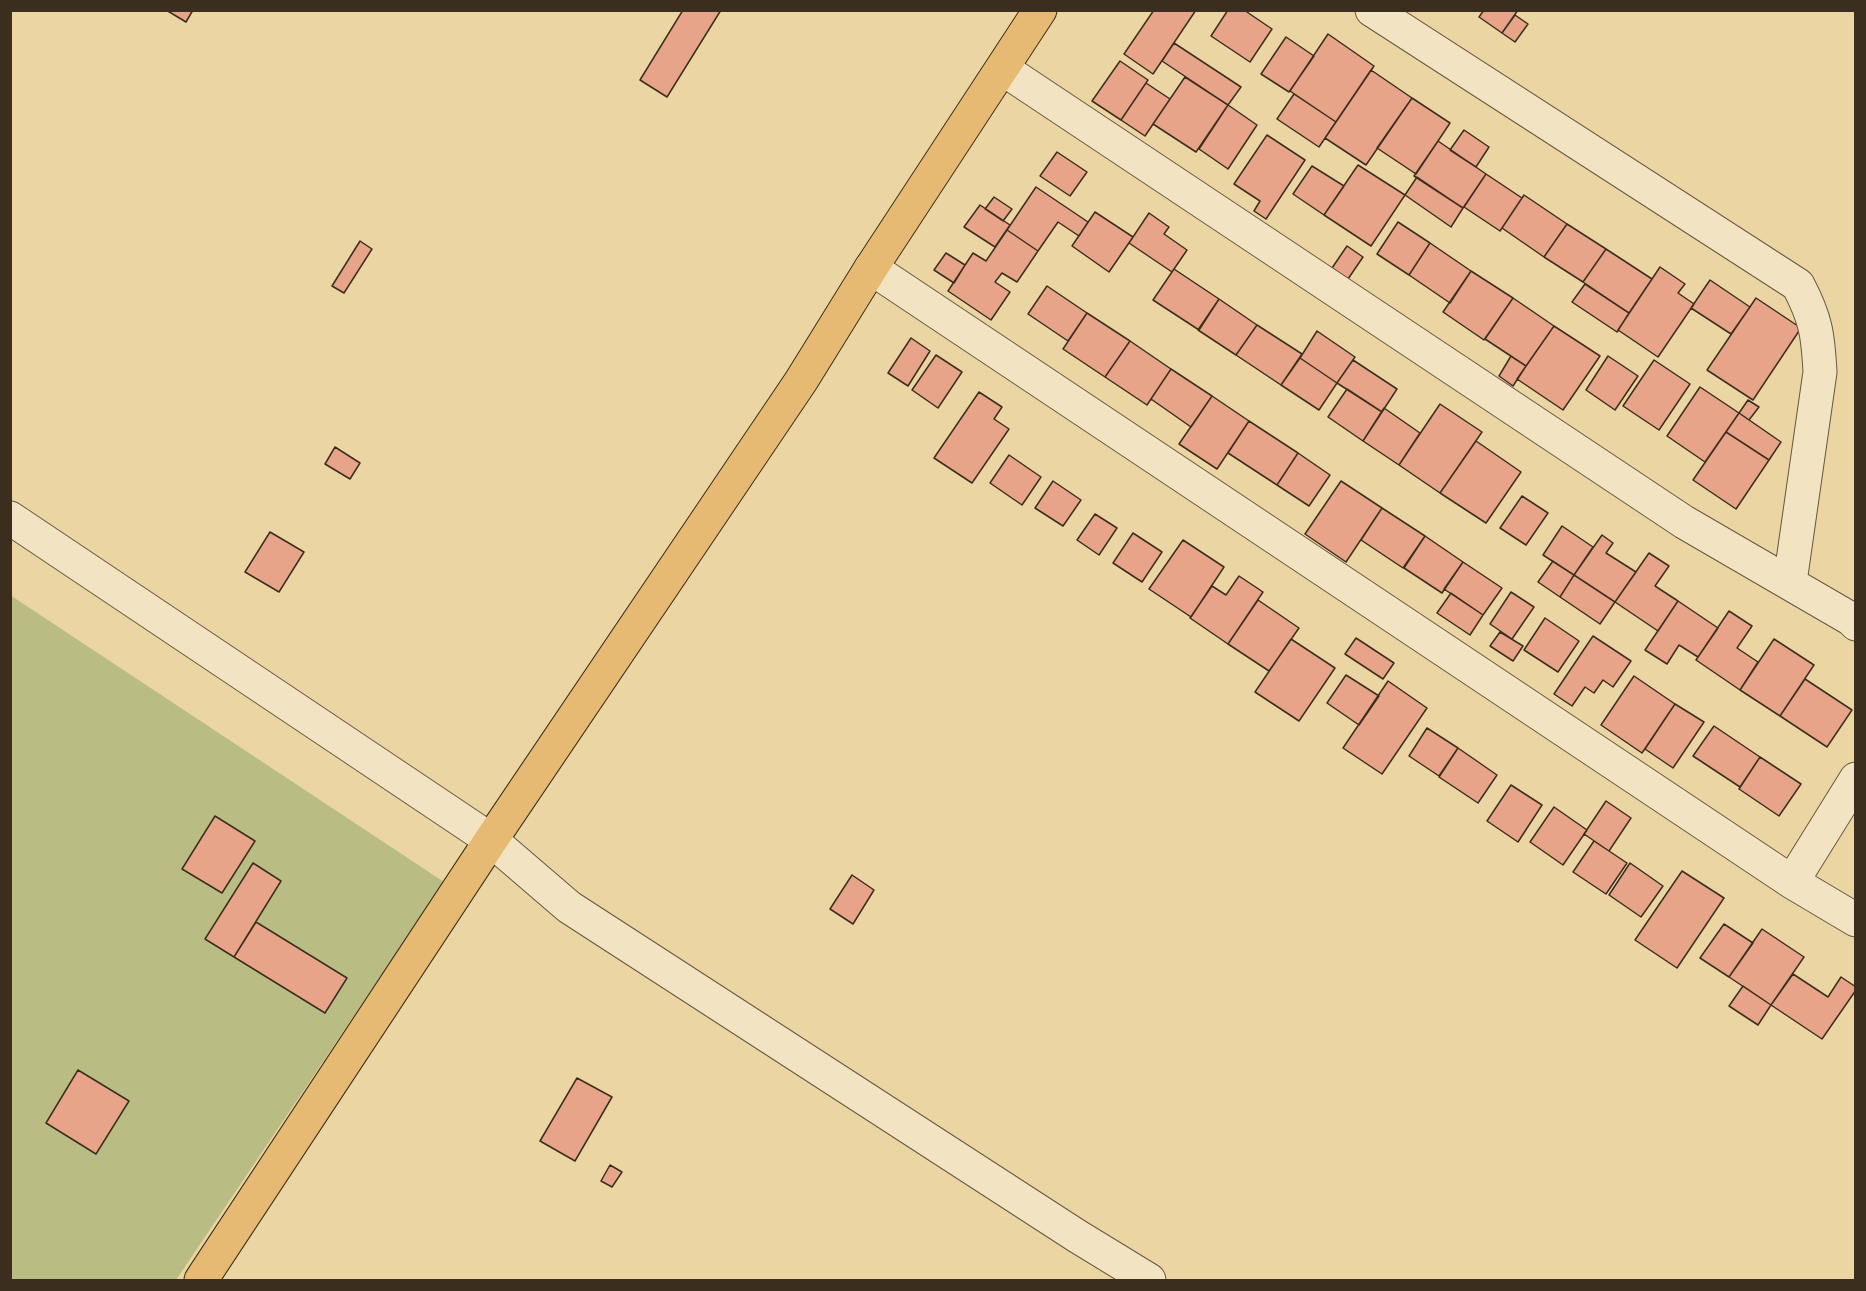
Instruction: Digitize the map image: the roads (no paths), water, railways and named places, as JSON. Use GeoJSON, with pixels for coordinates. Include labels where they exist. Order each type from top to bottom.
{"type":"FeatureCollection","features":[{"type":"Feature","properties":{"kind":"main road"},"geometry":{"type":"LineString","coordinates":[[201,1281],[491,840],[801,381],[1040,10]]}},
{"type":"Feature","properties":{"kind":"street"},"geometry":{"type":"LineString","coordinates":[[1372,10],[1798,285],[1810,309],[1818,338],[1820,372],[1790,582]]}},
{"type":"Feature","properties":{"kind":"street"},"geometry":{"type":"LineString","coordinates":[[1003,69],[1684,522],[1790,582],[1856,624]]}},
{"type":"Feature","properties":{"kind":"street"},"geometry":{"type":"LineString","coordinates":[[872,268],[1792,882],[1856,920]]}},
{"type":"Feature","properties":{"kind":"street"},"geometry":{"type":"LineString","coordinates":[[10,518],[491,840],[569,906],[1048,1218],[1149,1281]]}},
{"type":"Feature","properties":{"kind":"street"},"geometry":{"type":"LineString","coordinates":[[1792,882],[1856,779]]}}]}
